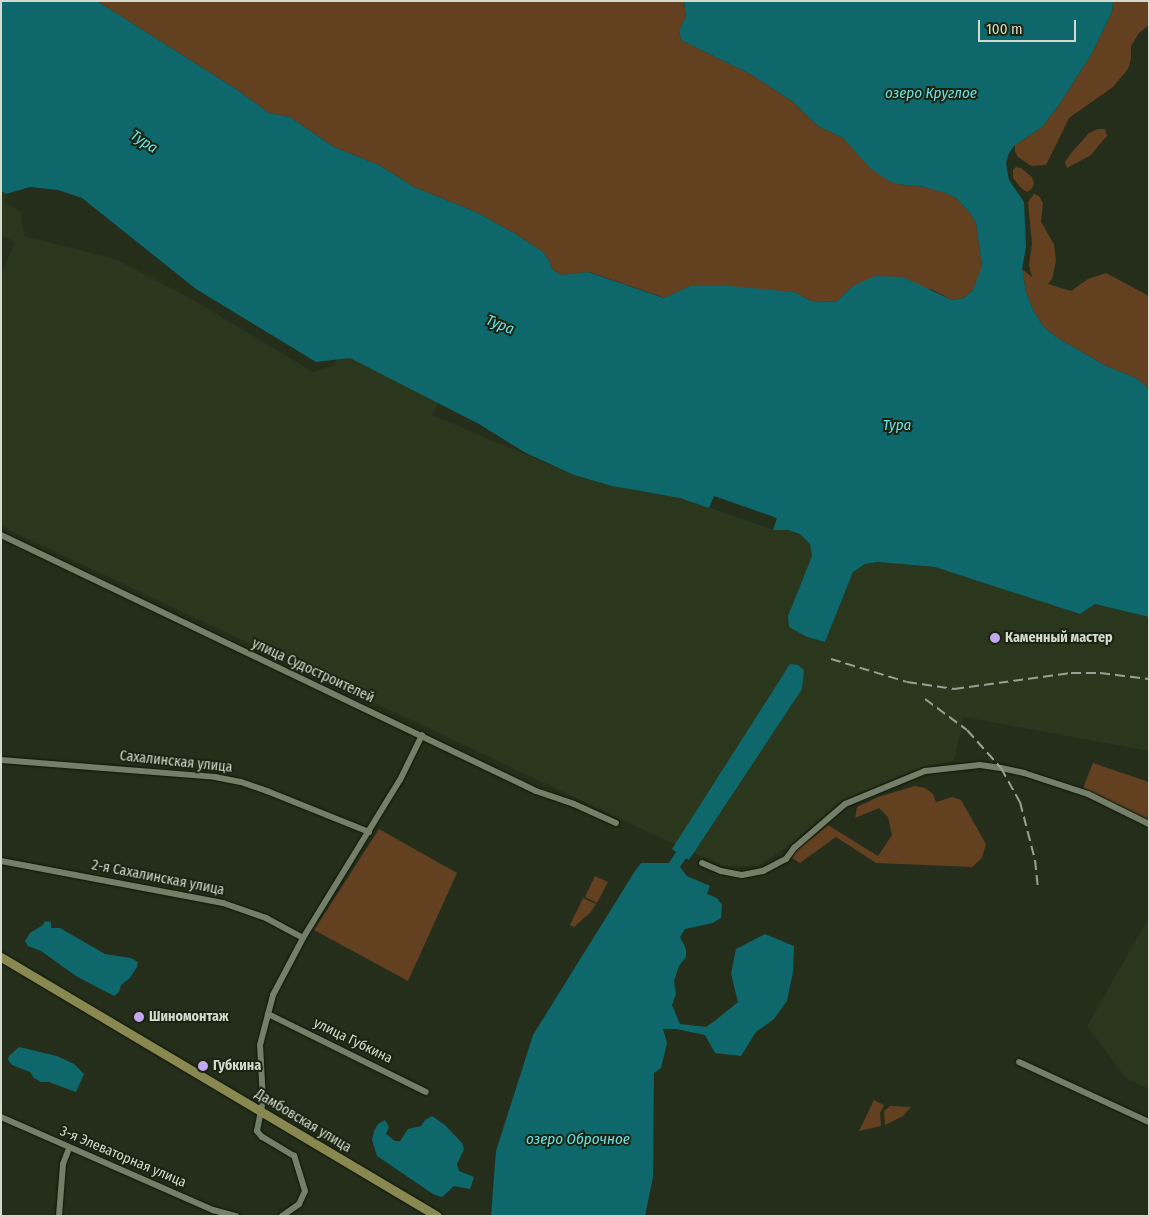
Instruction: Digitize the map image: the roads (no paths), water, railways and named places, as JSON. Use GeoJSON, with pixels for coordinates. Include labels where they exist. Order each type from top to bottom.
{"type":"FeatureCollection","features":[{"type":"Feature","properties":{"kind":"main road","name":"Дамбовская улица"},"geometry":{"type":"LineString","coordinates":[[1,957],[437,1216]]}},
{"type":"Feature","properties":{"kind":"street","name":"улица Судостроителей"},"geometry":{"type":"LineString","coordinates":[[1,536],[422,735],[536,791],[574,804],[616,823]]}},
{"type":"Feature","properties":{"kind":"street"},"geometry":{"type":"LineString","coordinates":[[282,1216],[299,1204],[306,1190],[294,1156],[258,1134],[257,1131],[263,1084],[259,1058],[260,1045],[268,1014],[282,975],[400,780],[422,735]]}},
{"type":"Feature","properties":{"kind":"street","name":"Сахалинская улица"},"geometry":{"type":"LineString","coordinates":[[1,760],[174,772],[224,778],[267,791],[369,832]]}},
{"type":"Feature","properties":{"kind":"street"},"geometry":{"type":"LineString","coordinates":[[702,863],[721,871],[742,875],[764,871],[786,859],[794,848],[845,804],[925,771],[980,766],[1024,773],[1088,794],[1149,824]]}},
{"type":"Feature","properties":{"kind":"street","name":"2-я Сахалинская улица"},"geometry":{"type":"LineString","coordinates":[[1,861],[223,904],[266,918],[303,938]]}},
{"type":"Feature","properties":{"kind":"street","name":"улица Губкина"},"geometry":{"type":"LineString","coordinates":[[268,1014],[426,1092]]}},
{"type":"Feature","properties":{"kind":"street"},"geometry":{"type":"LineString","coordinates":[[1019,1062],[1149,1122]]}},
{"type":"Feature","properties":{"kind":"street","name":"3-я Элеваторная улица"},"geometry":{"type":"LineString","coordinates":[[1,1117],[213,1210],[236,1216]]}},
{"type":"Feature","properties":{"kind":"street"},"geometry":{"type":"LineString","coordinates":[[60,1216],[63,1164],[70,1148]]}},
{"type":"Feature","properties":{"kind":"water","name":"Тура"},"geometry":{"type":"Polygon","coordinates":[[[1,1],[97,1],[236,89],[269,113],[290,117],[334,147],[379,165],[414,187],[476,212],[514,233],[543,252],[549,260],[552,269],[561,275],[588,272],[664,298],[690,286],[730,286],[794,292],[811,301],[836,302],[853,286],[875,276],[903,277],[952,300],[964,298],[973,290],[982,266],[976,223],[970,213],[956,198],[924,187],[889,181],[871,169],[843,138],[818,126],[793,102],[752,75],[681,40],[679,31],[686,17],[684,1],[1113,1],[1112,12],[1091,55],[1058,106],[1042,127],[1015,145],[1009,153],[1006,163],[1009,180],[1024,202],[1026,247],[1022,269],[1026,292],[1033,310],[1043,326],[1056,337],[1106,366],[1136,378],[1149,389],[1149,617],[1095,604],[1080,614],[935,567],[878,562],[865,564],[853,572],[825,642],[807,637],[789,627],[788,616],[812,556],[810,544],[800,534],[788,530],[773,530],[680,498],[612,486],[574,475],[526,453],[479,424],[350,358],[316,362],[196,289],[82,198],[58,190],[30,187],[6,194],[1,191],[1,1]]]}},
{"type":"Feature","properties":{"kind":"water","name":"озеро Оброчное"},"geometry":{"type":"Polygon","coordinates":[[[790,664],[798,665],[804,670],[802,689],[689,860],[686,858],[680,867],[687,876],[710,886],[707,894],[717,898],[722,905],[721,918],[713,923],[685,929],[680,937],[686,949],[686,957],[679,966],[674,981],[676,994],[672,1005],[680,1024],[706,1027],[716,1020],[738,1002],[731,974],[736,949],[765,934],[794,946],[793,972],[787,1001],[774,1019],[756,1032],[741,1056],[715,1053],[705,1035],[676,1029],[663,1029],[667,1043],[661,1068],[654,1073],[653,1177],[645,1216],[491,1216],[496,1151],[533,1035],[641,863],[669,863],[676,852],[672,849],[790,664]]]}},
{"type":"Feature","properties":{"kind":"water"},"geometry":{"type":"Polygon","coordinates":[[[45,921],[51,922],[51,928],[60,928],[105,954],[131,958],[138,962],[137,967],[114,996],[76,976],[41,951],[28,946],[25,941],[30,933],[43,925],[45,921]]]}},
{"type":"Feature","properties":{"kind":"water"},"geometry":{"type":"Polygon","coordinates":[[[19,1047],[57,1056],[74,1064],[84,1074],[76,1092],[49,1082],[41,1082],[34,1078],[30,1072],[12,1065],[8,1060],[9,1056],[19,1047]]]}},
{"type":"Feature","properties":{"kind":"water"},"geometry":{"type":"Polygon","coordinates":[[[432,1116],[445,1125],[462,1143],[464,1149],[457,1164],[459,1171],[474,1177],[470,1189],[454,1186],[442,1197],[433,1194],[377,1156],[372,1140],[378,1124],[385,1120],[389,1127],[386,1134],[395,1141],[400,1141],[408,1129],[421,1126],[425,1120],[432,1116]]]}},
{"type":"Feature","properties":{"kind":"railway"},"geometry":{"type":"LineString","coordinates":[[831,659],[907,682],[954,689],[1071,673],[1100,673],[1149,679]]}},
{"type":"Feature","properties":{"kind":"railway"},"geometry":{"type":"LineString","coordinates":[[925,699],[967,730],[1001,768],[1020,802],[1035,860],[1038,887]]}},
{"type":"Feature","properties":{"kind":"place","name":"Каменный мастер"},"geometry":{"type":"Point","coordinates":[995,638]}},
{"type":"Feature","properties":{"kind":"place","name":"Шиномонтаж"},"geometry":{"type":"Point","coordinates":[139,1017]}},
{"type":"Feature","properties":{"kind":"place","name":"Губкина"},"geometry":{"type":"Point","coordinates":[203,1066]}},
{"type":"Feature","properties":{"kind":"water label","name":"озеро Круглое"},"geometry":{"type":"Point","coordinates":[931,94]}}]}
